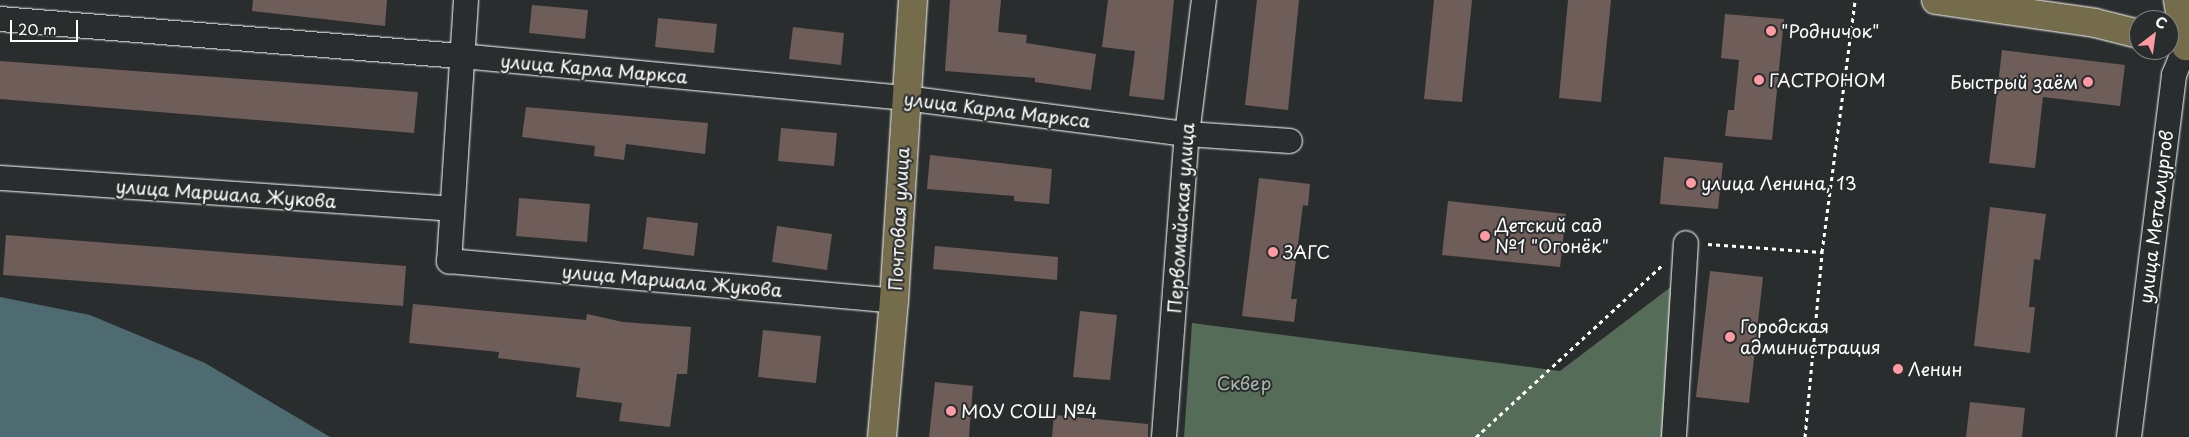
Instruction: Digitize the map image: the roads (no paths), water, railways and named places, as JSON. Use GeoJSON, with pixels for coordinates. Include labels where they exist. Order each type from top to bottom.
{"type":"FeatureCollection","features":[{"type":"Feature","properties":{"kind":"main road","name":"Почтовая улица"},"geometry":{"type":"LineString","coordinates":[[882,437],[894,301],[912,0]]}},
{"type":"Feature","properties":{"kind":"main road"},"geometry":{"type":"LineString","coordinates":[[1936,0],[2095,23],[2129,32]]}},
{"type":"Feature","properties":{"kind":"main road","name":"улица Металлургов"},"geometry":{"type":"LineString","coordinates":[[2178,0],[2183,45]]}},
{"type":"Feature","properties":{"kind":"street"},"geometry":{"type":"LineString","coordinates":[[451,209],[466,0]]}},
{"type":"Feature","properties":{"kind":"street","name":"Первомайская улица"},"geometry":{"type":"LineString","coordinates":[[1164,437],[1187,134],[1204,0]]}},
{"type":"Feature","properties":{"kind":"street","name":"улица Карла Маркса"},"geometry":{"type":"LineString","coordinates":[[0,19],[461,56],[905,98],[1187,134],[1290,142]]}},
{"type":"Feature","properties":{"kind":"street","name":"улица Металлургов"},"geometry":{"type":"LineString","coordinates":[[2128,437],[2174,75],[2183,45]]}},
{"type":"Feature","properties":{"kind":"street","name":"улица Маршала Жукова"},"geometry":{"type":"LineString","coordinates":[[0,178],[451,209],[449,261],[894,301]]}},
{"type":"Feature","properties":{"kind":"street"},"geometry":{"type":"LineString","coordinates":[[1674,437],[1686,242]]}},
{"type":"Feature","properties":{"kind":"water"},"geometry":{"type":"Polygon","coordinates":[[[0,297],[90,315],[205,363],[330,437],[0,437],[0,297]]]}},
{"type":"Feature","properties":{"kind":"place","name":"\"Родничок\""},"geometry":{"type":"Point","coordinates":[1771,31]}},
{"type":"Feature","properties":{"kind":"place","name":"ГАСТРОНОМ"},"geometry":{"type":"Point","coordinates":[1759,80]}},
{"type":"Feature","properties":{"kind":"place","name":"Быстрый заём"},"geometry":{"type":"Point","coordinates":[2088,82]}},
{"type":"Feature","properties":{"kind":"place","name":"улица Ленина, 13"},"geometry":{"type":"Point","coordinates":[1691,183]}},
{"type":"Feature","properties":{"kind":"place","name":"Детский сад №1 \"Огонёк\""},"geometry":{"type":"Point","coordinates":[1485,236]}},
{"type":"Feature","properties":{"kind":"place","name":"ЗАГС"},"geometry":{"type":"Point","coordinates":[1273,252]}},
{"type":"Feature","properties":{"kind":"place","name":"Городская администрация"},"geometry":{"type":"Point","coordinates":[1730,337]}},
{"type":"Feature","properties":{"kind":"place","name":"Ленин"},"geometry":{"type":"Point","coordinates":[1898,369]}},
{"type":"Feature","properties":{"kind":"place","name":"МОУ СОШ №4"},"geometry":{"type":"Point","coordinates":[951,411]}},
{"type":"Feature","properties":{"kind":"park label","name":"Сквер"},"geometry":{"type":"Point","coordinates":[1244,383]}}]}
